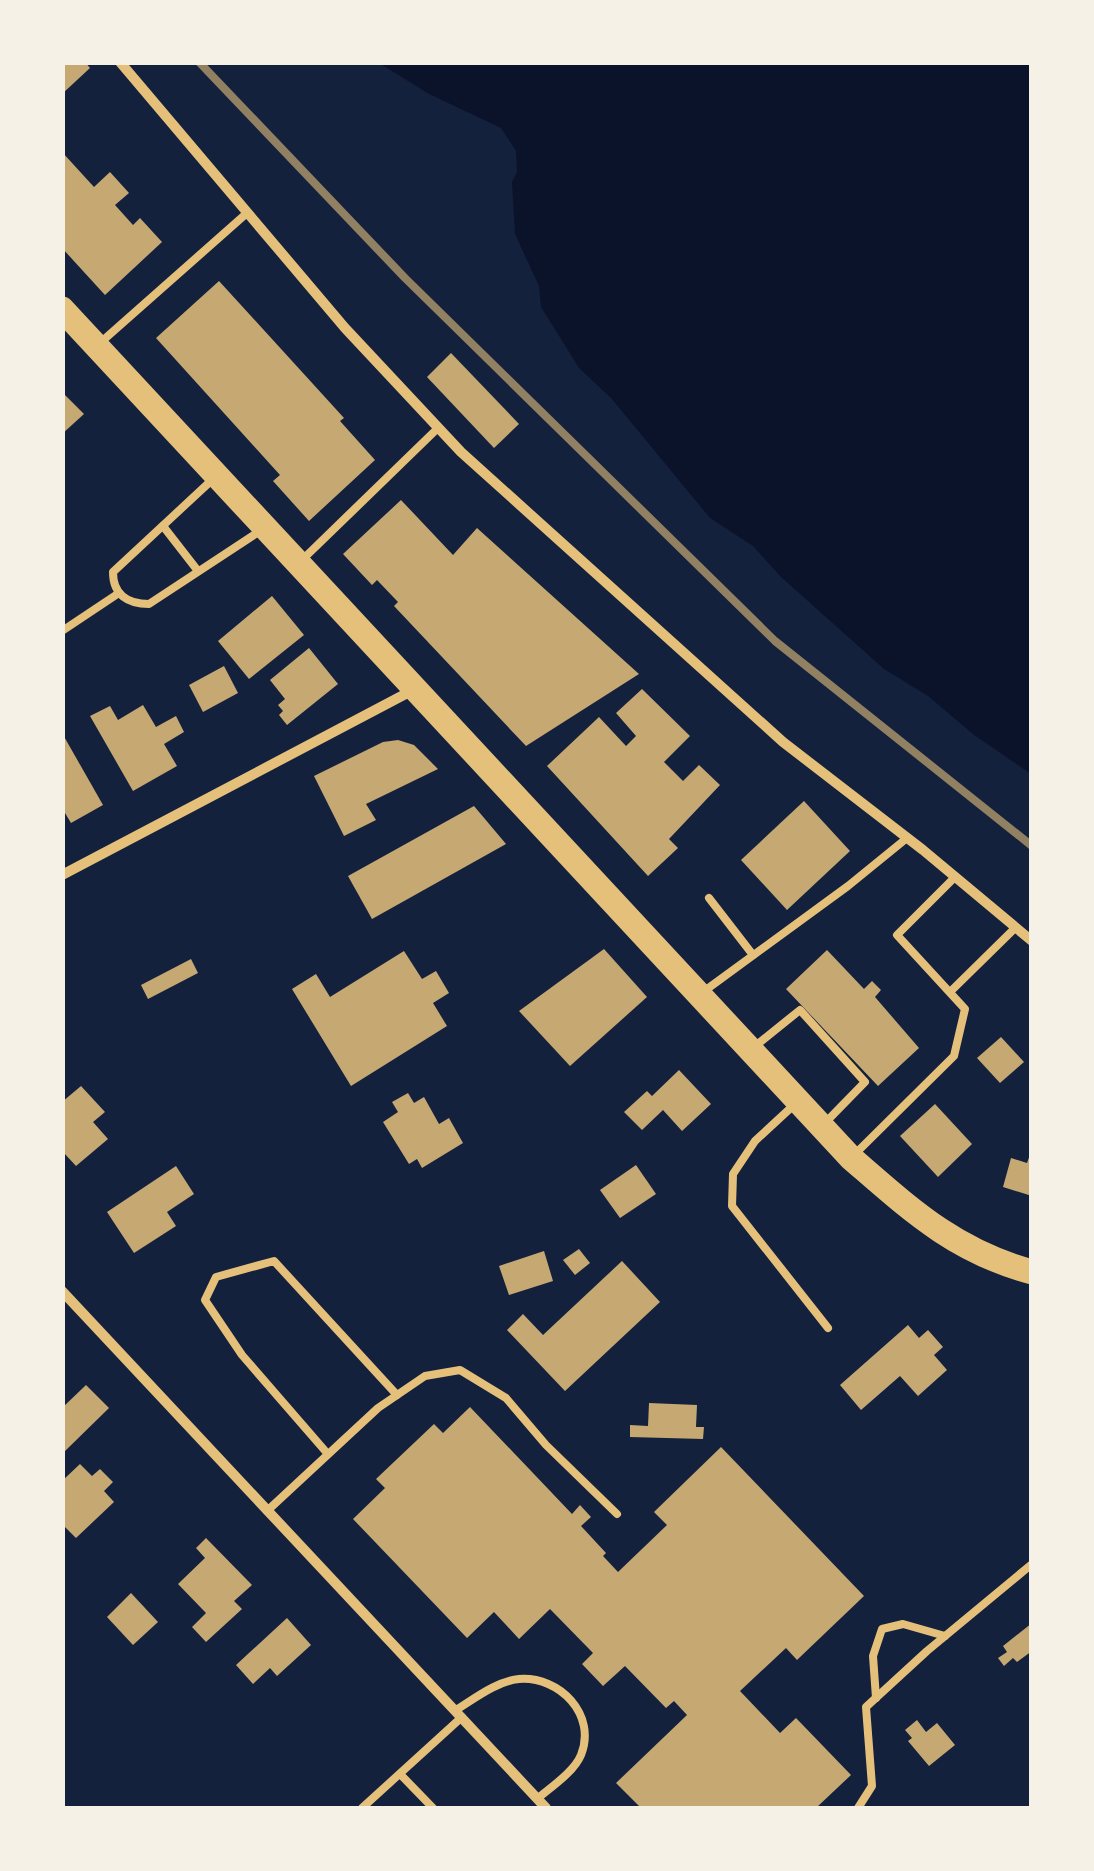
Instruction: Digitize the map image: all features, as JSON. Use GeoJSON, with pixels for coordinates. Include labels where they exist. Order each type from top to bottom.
{"type":"FeatureCollection","features":[{"type":"Feature","properties":{"kind":"main road"},"geometry":{"type":"LineString","coordinates":[[62,309],[851,1158],[924,1222],[1004,1265],[1032,1272]]}},
{"type":"Feature","properties":{"kind":"street"},"geometry":{"type":"LineString","coordinates":[[120,62],[346,328],[438,428],[783,742],[1032,941]]}},
{"type":"Feature","properties":{"kind":"street"},"geometry":{"type":"LineString","coordinates":[[62,875],[415,688]]}},
{"type":"Feature","properties":{"kind":"street"},"geometry":{"type":"LineString","coordinates":[[62,1291],[542,1804]]}},
{"type":"Feature","properties":{"kind":"lane"},"geometry":{"type":"LineString","coordinates":[[96,346],[247,213]]}},
{"type":"Feature","properties":{"kind":"lane"},"geometry":{"type":"LineString","coordinates":[[298,564],[438,428]]}},
{"type":"Feature","properties":{"kind":"lane"},"geometry":{"type":"LineString","coordinates":[[216,476],[113,572],[118,594],[132,604],[149,604],[264,528]]}},
{"type":"Feature","properties":{"kind":"lane"},"geometry":{"type":"LineString","coordinates":[[163,526],[198,571]]}},
{"type":"Feature","properties":{"kind":"lane"},"geometry":{"type":"LineString","coordinates":[[62,631],[118,594]]}},
{"type":"Feature","properties":{"kind":"lane"},"geometry":{"type":"LineString","coordinates":[[699,995],[907,838]]}},
{"type":"Feature","properties":{"kind":"lane"},"geometry":{"type":"LineString","coordinates":[[851,1158],[954,1056],[966,1008],[897,935],[956,877]]}},
{"type":"Feature","properties":{"kind":"lane"},"geometry":{"type":"LineString","coordinates":[[709,898],[754,955]]}},
{"type":"Feature","properties":{"kind":"lane"},"geometry":{"type":"LineString","coordinates":[[950,992],[1016,927]]}},
{"type":"Feature","properties":{"kind":"lane"},"geometry":{"type":"LineString","coordinates":[[750,1049],[800,1010],[865,1082],[822,1126]]}},
{"type":"Feature","properties":{"kind":"lane"},"geometry":{"type":"LineString","coordinates":[[798,1101],[755,1141],[733,1174],[732,1206],[828,1328]]}},
{"type":"Feature","properties":{"kind":"lane"},"geometry":{"type":"LineString","coordinates":[[327,1453],[242,1355],[205,1300],[216,1277],[274,1261],[397,1395]]}},
{"type":"Feature","properties":{"kind":"lane"},"geometry":{"type":"LineString","coordinates":[[267,1512],[327,1453],[397,1395],[425,1376],[460,1370],[506,1398],[546,1445],[617,1514]]}},
{"type":"Feature","properties":{"kind":"lane"},"geometry":{"type":"LineString","coordinates":[[858,1808],[872,1786],[866,1707],[1032,1564]]}},
{"type":"Feature","properties":{"kind":"lane"},"geometry":{"type":"LineString","coordinates":[[876,1698],[873,1656],[882,1629],[903,1624],[945,1636]]}},
{"type":"Feature","properties":{"kind":"lane"},"geometry":{"type":"LineString","coordinates":[[362,1808],[459,1713],[491,1689],[519,1679],[549,1685],[574,1701],[584,1726],[579,1761],[542,1804]]}},
{"type":"Feature","properties":{"kind":"lane"},"geometry":{"type":"LineString","coordinates":[[400,1774],[432,1808]]}},
{"type":"Feature","properties":{"kind":"water"},"geometry":{"type":"Polygon","coordinates":[[[379,63],[1031,63],[1031,774],[974,735],[928,696],[884,669],[781,577],[753,546],[710,518],[611,398],[579,368],[541,307],[539,286],[515,234],[512,182],[517,172],[516,151],[501,128],[429,94],[379,63]]]}},
{"type":"Feature","properties":{"kind":"building"},"geometry":{"type":"Polygon","coordinates":[[[62,62],[85,62],[90,68],[62,94],[62,62]]]}},
{"type":"Feature","properties":{"kind":"building"},"geometry":{"type":"Polygon","coordinates":[[[62,152],[94,187],[110,172],[129,193],[115,205],[133,225],[140,218],[162,242],[105,295],[62,248],[62,152]]]}},
{"type":"Feature","properties":{"kind":"building"},"geometry":{"type":"Polygon","coordinates":[[[219,281],[344,418],[340,421],[375,460],[309,521],[273,481],[280,475],[156,338],[219,281]]]}},
{"type":"Feature","properties":{"kind":"building"},"geometry":{"type":"Polygon","coordinates":[[[451,353],[519,424],[494,448],[427,377],[451,353]]]}},
{"type":"Feature","properties":{"kind":"building"},"geometry":{"type":"Polygon","coordinates":[[[62,392],[84,414],[62,434],[62,392]]]}},
{"type":"Feature","properties":{"kind":"building"},"geometry":{"type":"Polygon","coordinates":[[[401,500],[453,555],[477,528],[639,674],[526,746],[394,606],[398,602],[377,580],[372,585],[343,554],[401,500]]]}},
{"type":"Feature","properties":{"kind":"building"},"geometry":{"type":"Polygon","coordinates":[[[272,596],[304,635],[249,679],[218,641],[272,596]]]}},
{"type":"Feature","properties":{"kind":"building"},"geometry":{"type":"Polygon","coordinates":[[[309,648],[338,684],[287,725],[279,715],[283,711],[278,705],[285,699],[270,680],[309,648]]]}},
{"type":"Feature","properties":{"kind":"building"},"geometry":{"type":"Polygon","coordinates":[[[224,666],[238,693],[203,712],[189,685],[224,666]]]}},
{"type":"Feature","properties":{"kind":"building"},"geometry":{"type":"Polygon","coordinates":[[[642,689],[690,736],[664,762],[683,781],[699,765],[720,785],[669,839],[678,848],[648,876],[547,766],[599,717],[626,746],[636,736],[616,713],[642,689]]]}},
{"type":"Feature","properties":{"kind":"building"},"geometry":{"type":"Polygon","coordinates":[[[143,705],[156,727],[176,716],[184,732],[164,744],[177,766],[133,791],[90,716],[110,706],[118,720],[143,705]]]}},
{"type":"Feature","properties":{"kind":"building"},"geometry":{"type":"Polygon","coordinates":[[[62,733],[103,805],[71,823],[62,808],[62,733]]]}},
{"type":"Feature","properties":{"kind":"building"},"geometry":{"type":"Polygon","coordinates":[[[398,740],[414,745],[438,769],[366,804],[376,820],[344,836],[314,776],[383,742],[398,740]]]}},
{"type":"Feature","properties":{"kind":"building"},"geometry":{"type":"Polygon","coordinates":[[[804,801],[850,851],[787,910],[741,860],[804,801]]]}},
{"type":"Feature","properties":{"kind":"building"},"geometry":{"type":"Polygon","coordinates":[[[474,806],[506,844],[372,919],[348,876],[474,806]]]}},
{"type":"Feature","properties":{"kind":"building"},"geometry":{"type":"Polygon","coordinates":[[[604,949],[647,997],[570,1066],[519,1011],[604,949]]]}},
{"type":"Feature","properties":{"kind":"building"},"geometry":{"type":"Polygon","coordinates":[[[827,950],[864,989],[872,981],[881,990],[875,997],[919,1048],[878,1086],[786,989],[827,950]]]}},
{"type":"Feature","properties":{"kind":"building"},"geometry":{"type":"Polygon","coordinates":[[[404,951],[422,979],[436,971],[449,993],[433,1003],[447,1026],[351,1086],[292,989],[316,974],[330,997],[404,951]]]}},
{"type":"Feature","properties":{"kind":"building"},"geometry":{"type":"Polygon","coordinates":[[[191,959],[198,973],[148,999],[141,985],[191,959]]]}},
{"type":"Feature","properties":{"kind":"building"},"geometry":{"type":"Polygon","coordinates":[[[1001,1037],[1024,1062],[1000,1083],[977,1058],[1001,1037]]]}},
{"type":"Feature","properties":{"kind":"building"},"geometry":{"type":"Polygon","coordinates":[[[679,1070],[711,1104],[682,1131],[663,1110],[642,1130],[624,1112],[647,1091],[652,1096],[679,1070]]]}},
{"type":"Feature","properties":{"kind":"building"},"geometry":{"type":"Polygon","coordinates":[[[81,1086],[105,1112],[93,1122],[108,1139],[76,1166],[62,1154],[62,1102],[81,1086]]]}},
{"type":"Feature","properties":{"kind":"building"},"geometry":{"type":"Polygon","coordinates":[[[408,1093],[414,1103],[424,1097],[439,1124],[449,1118],[463,1143],[422,1168],[417,1159],[409,1164],[383,1122],[398,1112],[392,1102],[408,1093]]]}},
{"type":"Feature","properties":{"kind":"building"},"geometry":{"type":"Polygon","coordinates":[[[935,1104],[972,1144],[938,1177],[900,1136],[935,1104]]]}},
{"type":"Feature","properties":{"kind":"building"},"geometry":{"type":"Polygon","coordinates":[[[1032,1149],[1032,1196],[1003,1187],[1011,1158],[1027,1163],[1032,1149]]]}},
{"type":"Feature","properties":{"kind":"building"},"geometry":{"type":"Polygon","coordinates":[[[636,1165],[656,1194],[620,1218],[600,1190],[636,1165]]]}},
{"type":"Feature","properties":{"kind":"building"},"geometry":{"type":"Polygon","coordinates":[[[176,1166],[194,1194],[167,1212],[176,1226],[134,1253],[107,1212],[176,1166]]]}},
{"type":"Feature","properties":{"kind":"building"},"geometry":{"type":"Polygon","coordinates":[[[579,1249],[590,1263],[575,1275],[563,1260],[579,1249]]]}},
{"type":"Feature","properties":{"kind":"building"},"geometry":{"type":"Polygon","coordinates":[[[544,1251],[553,1281],[509,1295],[499,1266],[544,1251]]]}},
{"type":"Feature","properties":{"kind":"building"},"geometry":{"type":"Polygon","coordinates":[[[622,1261],[660,1302],[565,1391],[507,1330],[523,1314],[543,1335],[622,1261]]]}},
{"type":"Feature","properties":{"kind":"building"},"geometry":{"type":"Polygon","coordinates":[[[908,1325],[919,1338],[928,1330],[943,1347],[934,1355],[947,1370],[918,1396],[900,1376],[861,1410],[840,1385],[908,1325]]]}},
{"type":"Feature","properties":{"kind":"building"},"geometry":{"type":"Polygon","coordinates":[[[86,1385],[109,1408],[62,1454],[62,1408],[86,1385]]]}},
{"type":"Feature","properties":{"kind":"building"},"geometry":{"type":"Polygon","coordinates":[[[649,1403],[697,1405],[696,1427],[704,1427],[703,1439],[630,1437],[630,1425],[648,1426],[649,1403]]]}},
{"type":"Feature","properties":{"kind":"building"},"geometry":{"type":"Polygon","coordinates":[[[470,1407],[572,1514],[580,1505],[591,1517],[581,1526],[618,1572],[667,1525],[654,1512],[721,1447],[864,1596],[797,1660],[786,1648],[740,1691],[780,1733],[796,1718],[851,1775],[816,1808],[641,1808],[616,1783],[687,1715],[674,1701],[666,1708],[625,1666],[603,1686],[582,1664],[593,1653],[550,1609],[519,1639],[494,1612],[467,1638],[353,1519],[385,1488],[376,1479],[434,1424],[443,1433],[470,1407]]]}},
{"type":"Feature","properties":{"kind":"building"},"geometry":{"type":"Polygon","coordinates":[[[80,1464],[92,1476],[100,1469],[113,1482],[104,1491],[114,1502],[76,1538],[62,1524],[62,1481],[80,1464]]]}},
{"type":"Feature","properties":{"kind":"building"},"geometry":{"type":"Polygon","coordinates":[[[206,1538],[252,1585],[234,1601],[242,1609],[206,1642],[192,1627],[206,1613],[178,1584],[205,1558],[196,1548],[206,1538]]]}},
{"type":"Feature","properties":{"kind":"building"},"geometry":{"type":"Polygon","coordinates":[[[131,1593],[158,1622],[133,1645],[107,1617],[131,1593]]]}},
{"type":"Feature","properties":{"kind":"building"},"geometry":{"type":"Polygon","coordinates":[[[287,1618],[311,1645],[277,1676],[270,1668],[253,1684],[236,1665],[287,1618]]]}},
{"type":"Feature","properties":{"kind":"building"},"geometry":{"type":"Polygon","coordinates":[[[1032,1623],[1032,1651],[1004,1666],[998,1658],[1007,1652],[1003,1646],[1032,1623]]]}},
{"type":"Feature","properties":{"kind":"building"},"geometry":{"type":"Polygon","coordinates":[[[917,1720],[926,1732],[937,1723],[955,1745],[929,1766],[908,1741],[912,1738],[905,1730],[917,1720]]]}},
{"type":"Feature","properties":{"kind":"railway"},"geometry":{"type":"LineString","coordinates":[[199,62],[405,278],[775,641],[1032,846]]}}]}
